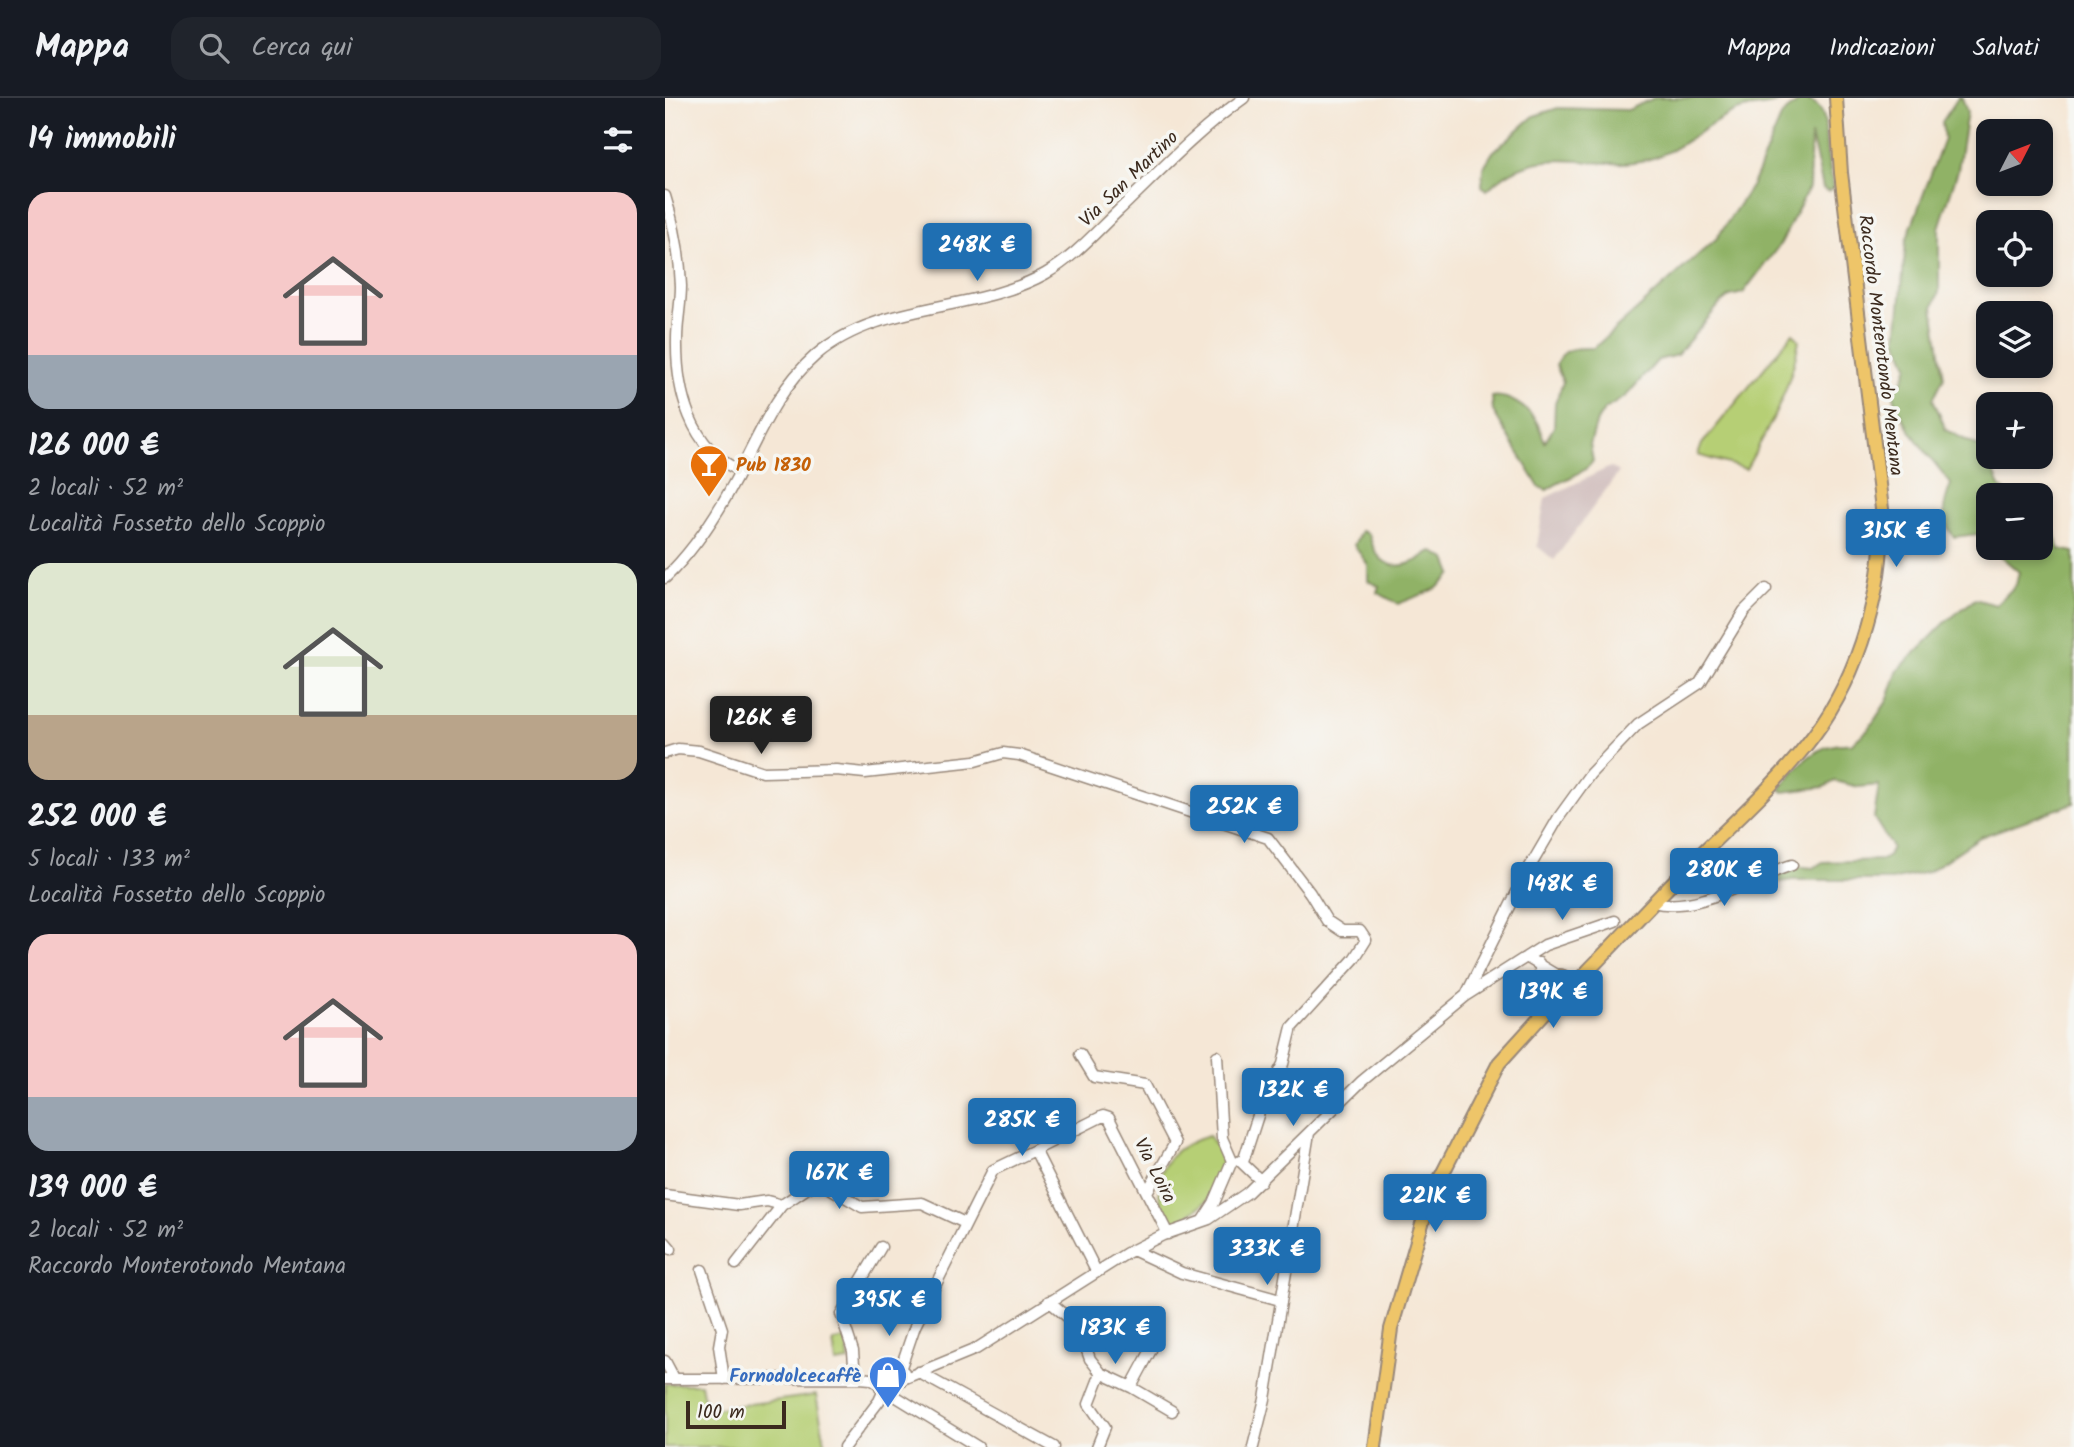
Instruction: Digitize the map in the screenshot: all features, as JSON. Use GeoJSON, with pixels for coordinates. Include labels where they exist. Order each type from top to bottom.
{"type":"FeatureCollection","features":[{"type":"Feature","properties":{"kind":"main road","name":"Raccordo Monterotondo Mentana"},"geometry":{"type":"LineString","coordinates":[[1555,984],[1568,979],[1570,989],[1619,936],[1759,798],[1814,735],[1851,668],[1874,597],[1881,550],[1882,509],[1842,184],[1836,98]]}},
{"type":"Feature","properties":{"kind":"main road"},"geometry":{"type":"LineString","coordinates":[[1375,1447],[1392,1324],[1429,1200],[1474,1107],[1499,1063],[1525,1031],[1555,984],[1578,970],[1619,936]]}},
{"type":"Feature","properties":{"kind":"street","name":"Via San Martino"},"geometry":{"type":"LineString","coordinates":[[665,579],[683,560],[740,471],[778,399],[821,351],[860,330],[911,313],[1010,289],[1044,274],[1081,248],[1197,135],[1244,98]]}},
{"type":"Feature","properties":{"kind":"street"},"geometry":{"type":"LineString","coordinates":[[665,196],[681,276],[677,351],[684,398],[702,442],[721,460],[740,471]]}},
{"type":"Feature","properties":{"kind":"street"},"geometry":{"type":"LineString","coordinates":[[665,572],[683,560]]}},
{"type":"Feature","properties":{"kind":"street"},"geometry":{"type":"LineString","coordinates":[[1465,996],[1528,870],[1559,817],[1590,774],[1637,724],[1700,683],[1744,611],[1766,589]]}},
{"type":"Feature","properties":{"kind":"street"},"geometry":{"type":"LineString","coordinates":[[665,753],[678,749],[699,751],[763,772],[836,770],[865,773],[1013,754],[1213,818],[1271,840],[1327,921],[1342,931],[1360,931],[1366,940],[1354,959],[1292,1027],[1283,1064],[1262,1103],[1237,1161],[1201,1222]]}},
{"type":"Feature","properties":{"kind":"street"},"geometry":{"type":"LineString","coordinates":[[1653,902],[1670,906],[1704,899],[1792,865]]}},
{"type":"Feature","properties":{"kind":"street"},"geometry":{"type":"LineString","coordinates":[[844,1447],[883,1388],[900,1373],[919,1371],[976,1349],[1133,1250],[1201,1222],[1236,1202],[1261,1181],[1362,1080],[1465,996],[1549,943],[1615,921]]}},
{"type":"Feature","properties":{"kind":"street"},"geometry":{"type":"LineString","coordinates":[[1526,957],[1539,962],[1555,984]]}},
{"type":"Feature","properties":{"kind":"street"},"geometry":{"type":"LineString","coordinates":[[1080,1054],[1094,1077],[1145,1085],[1175,1138],[1174,1149],[1147,1192]]}},
{"type":"Feature","properties":{"kind":"street"},"geometry":{"type":"LineString","coordinates":[[1217,1056],[1222,1138],[1237,1161],[1261,1181]]}},
{"type":"Feature","properties":{"kind":"street","name":"Via Loira"},"geometry":{"type":"LineString","coordinates":[[1035,1150],[1103,1116],[1113,1123],[1168,1234]]}},
{"type":"Feature","properties":{"kind":"street"},"geometry":{"type":"LineString","coordinates":[[1252,1447],[1265,1399],[1309,1133]]}},
{"type":"Feature","properties":{"kind":"street"},"geometry":{"type":"LineString","coordinates":[[900,1373],[898,1356],[964,1232],[965,1223],[993,1170],[1035,1150],[1096,1271]]}},
{"type":"Feature","properties":{"kind":"street"},"geometry":{"type":"LineString","coordinates":[[736,1264],[782,1205],[803,1189],[819,1185],[862,1207],[918,1202],[965,1223]]}},
{"type":"Feature","properties":{"kind":"street"},"geometry":{"type":"LineString","coordinates":[[665,1195],[739,1205],[767,1201],[782,1205]]}},
{"type":"Feature","properties":{"kind":"street"},"geometry":{"type":"LineString","coordinates":[[855,1378],[853,1351],[841,1314],[881,1247]]}},
{"type":"Feature","properties":{"kind":"street"},"geometry":{"type":"LineString","coordinates":[[1133,1250],[1187,1275],[1280,1300]]}},
{"type":"Feature","properties":{"kind":"street"},"geometry":{"type":"LineString","coordinates":[[702,1270],[722,1329],[719,1346],[723,1379]]}},
{"type":"Feature","properties":{"kind":"street"},"geometry":{"type":"LineString","coordinates":[[1049,1301],[1078,1326],[1089,1357],[1101,1373],[1171,1411]]}},
{"type":"Feature","properties":{"kind":"street"},"geometry":{"type":"LineString","coordinates":[[900,1373],[915,1326]]}},
{"type":"Feature","properties":{"kind":"street"},"geometry":{"type":"LineString","coordinates":[[1131,1387],[1151,1350]]}},
{"type":"Feature","properties":{"kind":"street"},"geometry":{"type":"LineString","coordinates":[[905,1351],[909,1365],[1055,1447]]}},
{"type":"Feature","properties":{"kind":"street"},"geometry":{"type":"LineString","coordinates":[[665,1361],[669,1378],[871,1379],[978,1447]]}},
{"type":"Feature","properties":{"kind":"street"},"geometry":{"type":"LineString","coordinates":[[1097,1447],[1105,1427],[1089,1404],[1101,1373]]}},
{"type":"Feature","properties":{"kind":"shaded area"},"geometry":{"type":"Polygon","coordinates":[[[1610,467],[1619,472],[1554,560],[1537,546],[1545,498],[1610,467]]]}},
{"type":"Feature","properties":{"kind":"green space"},"geometry":{"type":"Polygon","coordinates":[[[1654,98],[1788,98],[1774,104],[1737,111],[1670,151],[1646,160],[1625,163],[1546,161],[1527,165],[1507,174],[1487,190],[1482,186],[1483,168],[1493,152],[1534,116],[1558,108],[1628,110],[1654,98]]]}},
{"type":"Feature","properties":{"kind":"green space"},"geometry":{"type":"Polygon","coordinates":[[[1803,98],[1817,105],[1824,116],[1827,154],[1834,188],[1828,191],[1823,188],[1811,135],[1809,187],[1781,243],[1743,293],[1730,296],[1719,305],[1677,355],[1658,360],[1626,396],[1604,410],[1597,421],[1590,445],[1593,461],[1589,466],[1547,490],[1539,487],[1493,411],[1492,397],[1510,400],[1527,411],[1537,423],[1545,442],[1554,427],[1555,404],[1563,382],[1556,365],[1559,359],[1571,349],[1594,348],[1717,238],[1752,185],[1782,115],[1803,98]]]}},
{"type":"Feature","properties":{"kind":"green space"},"geometry":{"type":"Polygon","coordinates":[[[1958,98],[1962,98],[1967,112],[1958,170],[1939,228],[1939,292],[1933,307],[1944,377],[1933,399],[1946,430],[1976,445],[1976,469],[1992,469],[1999,483],[1976,483],[1976,534],[1954,537],[1944,517],[1951,484],[1909,429],[1893,392],[1903,380],[1908,365],[1897,340],[1906,241],[1944,139],[1942,122],[1958,98]]]}},
{"type":"Feature","properties":{"kind":"green space"},"geometry":{"type":"Polygon","coordinates":[[[1793,333],[1799,340],[1791,375],[1771,422],[1746,469],[1698,455],[1702,444],[1793,333]]]}},
{"type":"Feature","properties":{"kind":"green space"},"geometry":{"type":"Polygon","coordinates":[[[2053,527],[2059,549],[2074,552],[2074,803],[1980,837],[1928,872],[1892,880],[1792,880],[1736,891],[1794,866],[1813,868],[1823,862],[1882,860],[1888,856],[1892,847],[1874,818],[1879,785],[1859,787],[1835,781],[1824,787],[1783,792],[1780,789],[1810,756],[1828,747],[1851,744],[1868,730],[1887,701],[1898,670],[1947,621],[1975,599],[1996,605],[2016,585],[2019,572],[2005,560],[2053,560],[2053,527]]]}},
{"type":"Feature","properties":{"kind":"green space"},"geometry":{"type":"Polygon","coordinates":[[[1361,531],[1369,534],[1375,551],[1385,562],[1392,565],[1408,564],[1432,551],[1446,559],[1452,574],[1436,589],[1398,604],[1377,592],[1379,586],[1368,581],[1368,565],[1354,545],[1361,531]]]}},
{"type":"Feature","properties":{"kind":"green space"},"geometry":{"type":"Polygon","coordinates":[[[1209,1136],[1224,1158],[1211,1198],[1176,1224],[1167,1224],[1159,1193],[1163,1168],[1180,1149],[1209,1136]]]}},
{"type":"Feature","properties":{"kind":"green space"},"geometry":{"type":"Polygon","coordinates":[[[846,1339],[849,1361],[836,1363],[833,1341],[846,1339]]]}},
{"type":"Feature","properties":{"kind":"green space"},"geometry":{"type":"Polygon","coordinates":[[[665,1384],[701,1384],[706,1410],[816,1395],[826,1447],[665,1447],[665,1384]]]}},
{"type":"Feature","properties":{"kind":"place","name":"Pub 1830"},"geometry":{"type":"Point","coordinates":[709,498]}},
{"type":"Feature","properties":{"kind":"place","name":"Fornodolcecaffè"},"geometry":{"type":"Point","coordinates":[888,1409]}}]}
